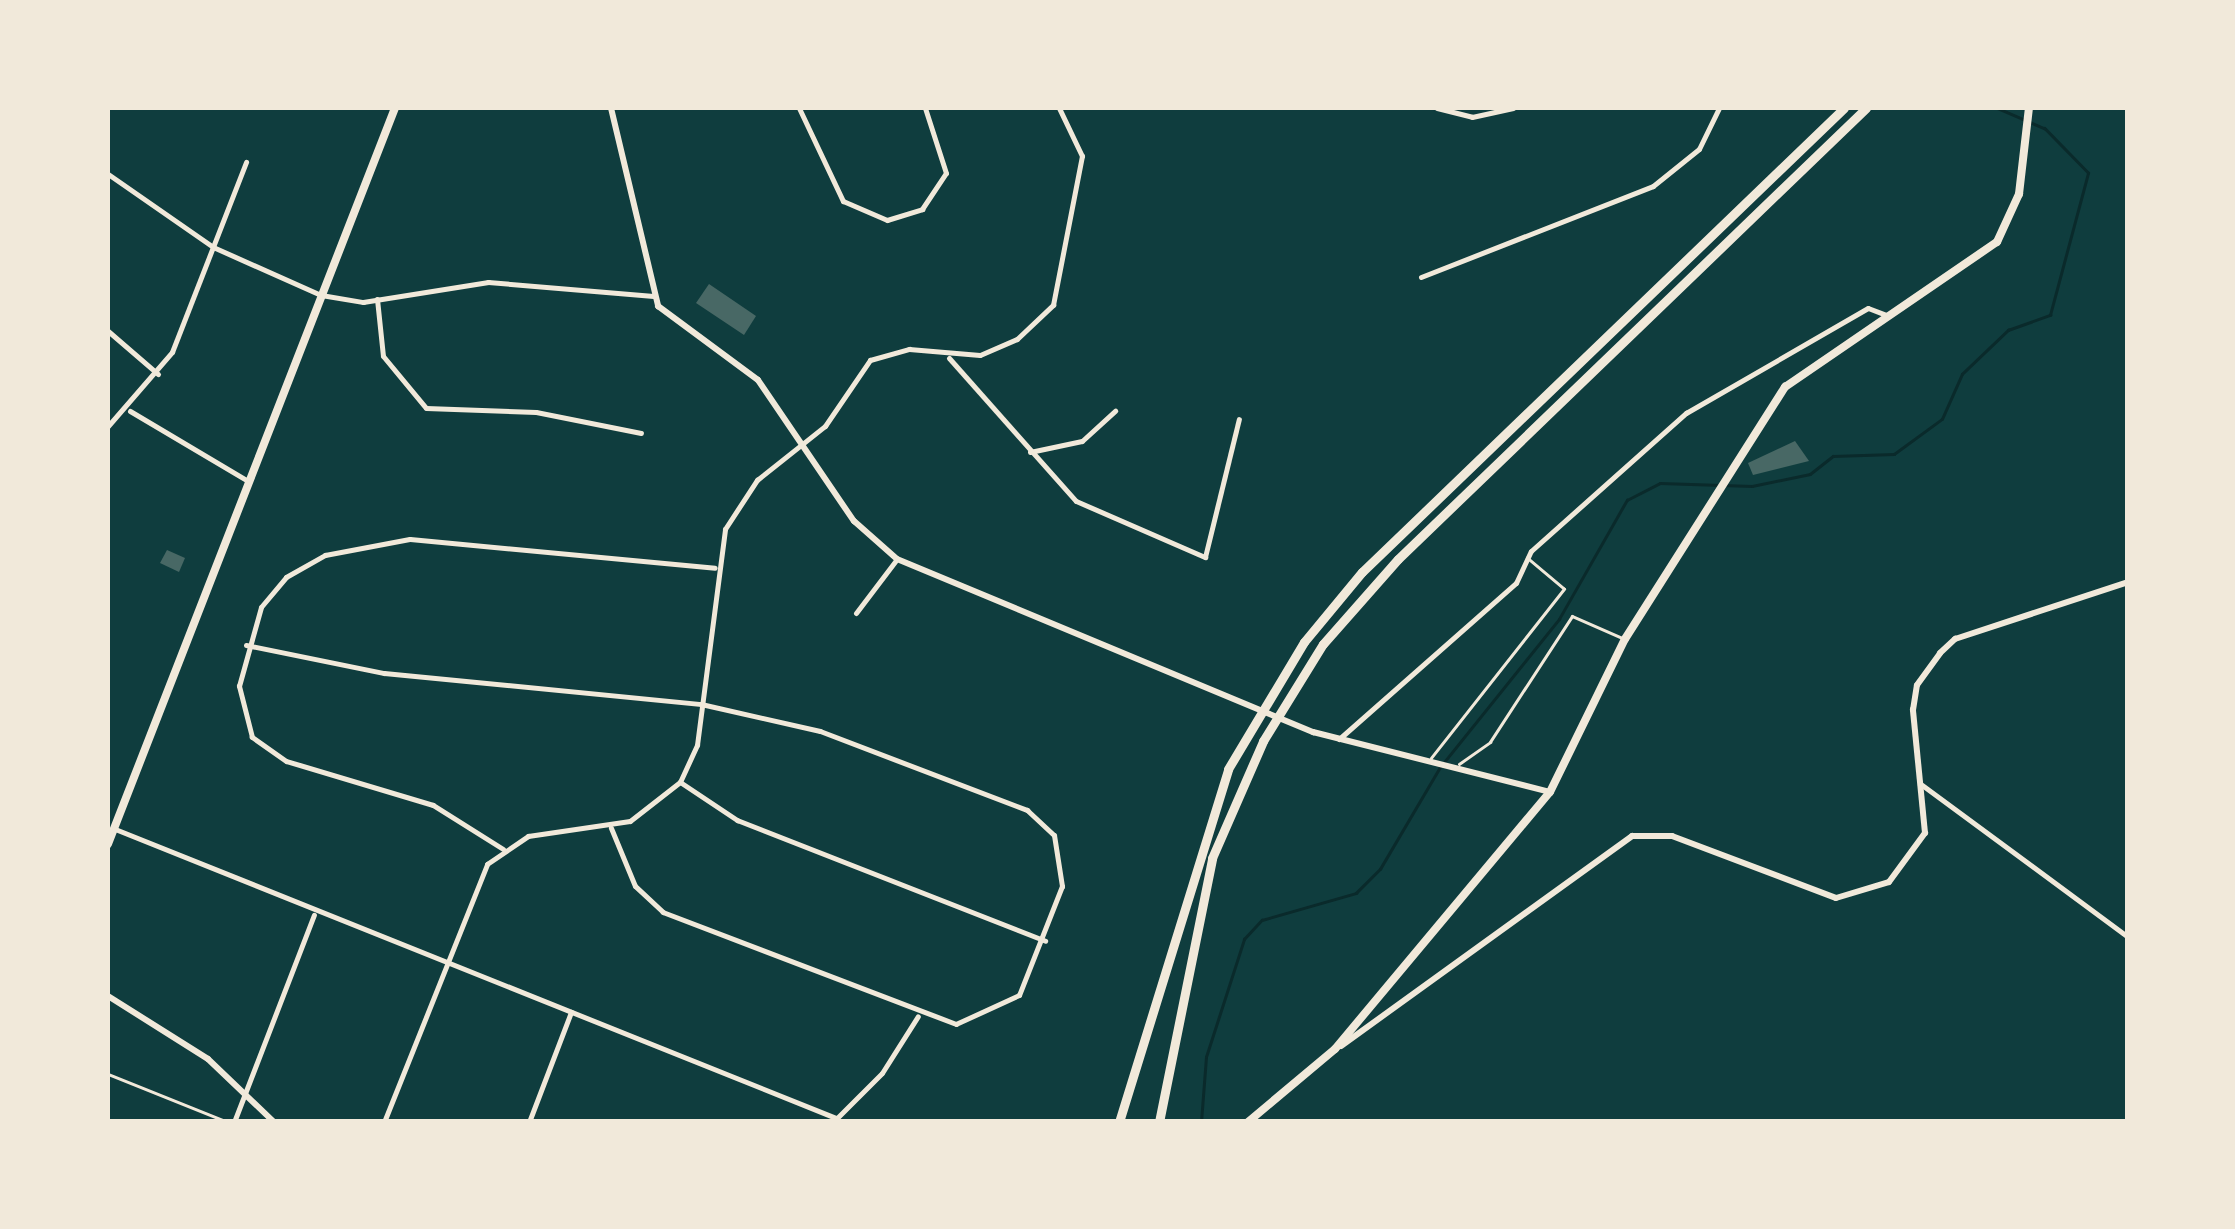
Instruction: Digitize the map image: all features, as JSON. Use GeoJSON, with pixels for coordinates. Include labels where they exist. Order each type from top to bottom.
{"type":"FeatureCollection","features":[{"type":"Feature","properties":{"kind":"highway"},"geometry":{"type":"LineString","coordinates":[[1119,1122],[1200,843],[1246,735],[1276,683],[1362,572],[1844,108]]}},
{"type":"Feature","properties":{"kind":"highway"},"geometry":{"type":"LineString","coordinates":[[1159,1122],[1199,903],[1263,741],[1292,689],[1398,560],[1866,108]]}},
{"type":"Feature","properties":{"kind":"main road"},"geometry":{"type":"LineString","coordinates":[[108,844],[246,480],[395,108]]}},
{"type":"Feature","properties":{"kind":"main road"},"geometry":{"type":"LineString","coordinates":[[1248,1122],[1335,1049],[1550,792],[1625,639],[1725,474],[1797,375],[1998,242],[2015,212],[2028,112]]}},
{"type":"Feature","properties":{"kind":"street"},"geometry":{"type":"LineString","coordinates":[[612,108],[653,296]]}},
{"type":"Feature","properties":{"kind":"street"},"geometry":{"type":"LineString","coordinates":[[800,108],[850,210],[887,220],[922,208],[946,173],[924,108]]}},
{"type":"Feature","properties":{"kind":"street"},"geometry":{"type":"LineString","coordinates":[[384,1122],[478,876],[503,849],[556,828],[611,828],[657,806],[680,782],[702,704],[716,568],[741,502],[800,447],[870,360],[909,349],[949,358],[1008,344],[1053,305],[1082,156],[1059,108]]}},
{"type":"Feature","properties":{"kind":"street"},"geometry":{"type":"LineString","coordinates":[[1437,108],[1472,117],[1513,108]]}},
{"type":"Feature","properties":{"kind":"street"},"geometry":{"type":"LineString","coordinates":[[1422,278],[1653,186],[1698,149],[1719,108]]}},
{"type":"Feature","properties":{"kind":"street"},"geometry":{"type":"LineString","coordinates":[[108,426],[130,411],[158,374],[214,247],[246,162]]}},
{"type":"Feature","properties":{"kind":"street"},"geometry":{"type":"LineString","coordinates":[[108,174],[214,247],[321,294],[377,299],[488,282],[653,296],[758,380],[800,447],[854,520],[897,559],[1338,740],[1455,763],[1550,792]]}},
{"type":"Feature","properties":{"kind":"street"},"geometry":{"type":"LineString","coordinates":[[377,299],[383,356],[426,408],[536,412],[641,433]]}},
{"type":"Feature","properties":{"kind":"street"},"geometry":{"type":"LineString","coordinates":[[1338,740],[1516,583],[1526,557],[1716,392],[1868,308],[1889,316]]}},
{"type":"Feature","properties":{"kind":"street"},"geometry":{"type":"LineString","coordinates":[[108,331],[158,374]]}},
{"type":"Feature","properties":{"kind":"street"},"geometry":{"type":"LineString","coordinates":[[949,358],[1076,502],[1205,557],[1239,420]]}},
{"type":"Feature","properties":{"kind":"street"},"geometry":{"type":"LineString","coordinates":[[130,411],[246,480]]}},
{"type":"Feature","properties":{"kind":"street"},"geometry":{"type":"LineString","coordinates":[[1030,452],[1082,441],[1115,411]]}},
{"type":"Feature","properties":{"kind":"street"},"geometry":{"type":"LineString","coordinates":[[503,849],[433,805],[269,754],[241,712],[246,645],[261,606],[299,568],[346,550],[459,537],[716,568]]}},
{"type":"Feature","properties":{"kind":"street"},"geometry":{"type":"LineString","coordinates":[[856,613],[897,559]]}},
{"type":"Feature","properties":{"kind":"street"},"geometry":{"type":"LineString","coordinates":[[1335,1049],[1632,836],[1672,836],[1836,898],[1869,893],[1920,844],[1913,710],[1917,685],[1940,654],[1955,639],[2128,582]]}},
{"type":"Feature","properties":{"kind":"street"},"geometry":{"type":"LineString","coordinates":[[246,645],[384,672],[702,704],[837,737],[1042,820],[1062,866],[1045,941],[1034,968],[1018,995],[973,1022],[918,1016],[664,912],[635,886],[611,828]]}},
{"type":"Feature","properties":{"kind":"street"},"geometry":{"type":"LineString","coordinates":[[680,782],[738,820],[1045,941]]}},
{"type":"Feature","properties":{"kind":"street"},"geometry":{"type":"LineString","coordinates":[[1919,783],[2128,937]]}},
{"type":"Feature","properties":{"kind":"street"},"geometry":{"type":"LineString","coordinates":[[114,828],[314,915],[445,962],[835,1120],[882,1073],[918,1016]]}},
{"type":"Feature","properties":{"kind":"street"},"geometry":{"type":"LineString","coordinates":[[231,1122],[314,915]]}},
{"type":"Feature","properties":{"kind":"street"},"geometry":{"type":"LineString","coordinates":[[108,996],[246,1092],[274,1122]]}},
{"type":"Feature","properties":{"kind":"street"},"geometry":{"type":"LineString","coordinates":[[529,1122],[571,1012]]}},
{"type":"Feature","properties":{"kind":"lane"},"geometry":{"type":"LineString","coordinates":[[1435,759],[1564,589],[1526,557]]}},
{"type":"Feature","properties":{"kind":"lane"},"geometry":{"type":"LineString","coordinates":[[1455,763],[1490,742],[1572,616],[1625,639]]}},
{"type":"Feature","properties":{"kind":"lane"},"geometry":{"type":"LineString","coordinates":[[108,1074],[231,1122]]}},
{"type":"Feature","properties":{"kind":"building"},"geometry":{"type":"Polygon","coordinates":[[[709,284],[756,316],[744,335],[696,303],[709,284]]]}},
{"type":"Feature","properties":{"kind":"building"},"geometry":{"type":"Polygon","coordinates":[[[1795,441],[1809,461],[1753,475],[1748,463],[1795,441]]]}},
{"type":"Feature","properties":{"kind":"building"},"geometry":{"type":"Polygon","coordinates":[[[167,550],[185,558],[179,572],[160,563],[167,550]]]}},
{"type":"Feature","properties":{"kind":"waterway"},"geometry":{"type":"LineString","coordinates":[[1445,761],[1559,619],[1627,500],[1660,483],[1752,486],[1810,474],[1833,456],[1894,454],[1942,419],[1962,374],[2008,330],[2050,315],[2088,173],[2045,129],[1996,108]]}},
{"type":"Feature","properties":{"kind":"waterway"},"geometry":{"type":"LineString","coordinates":[[1201,1122],[1206,1057],[1244,939],[1262,920],[1356,893],[1380,869],[1440,767]]}}]}
